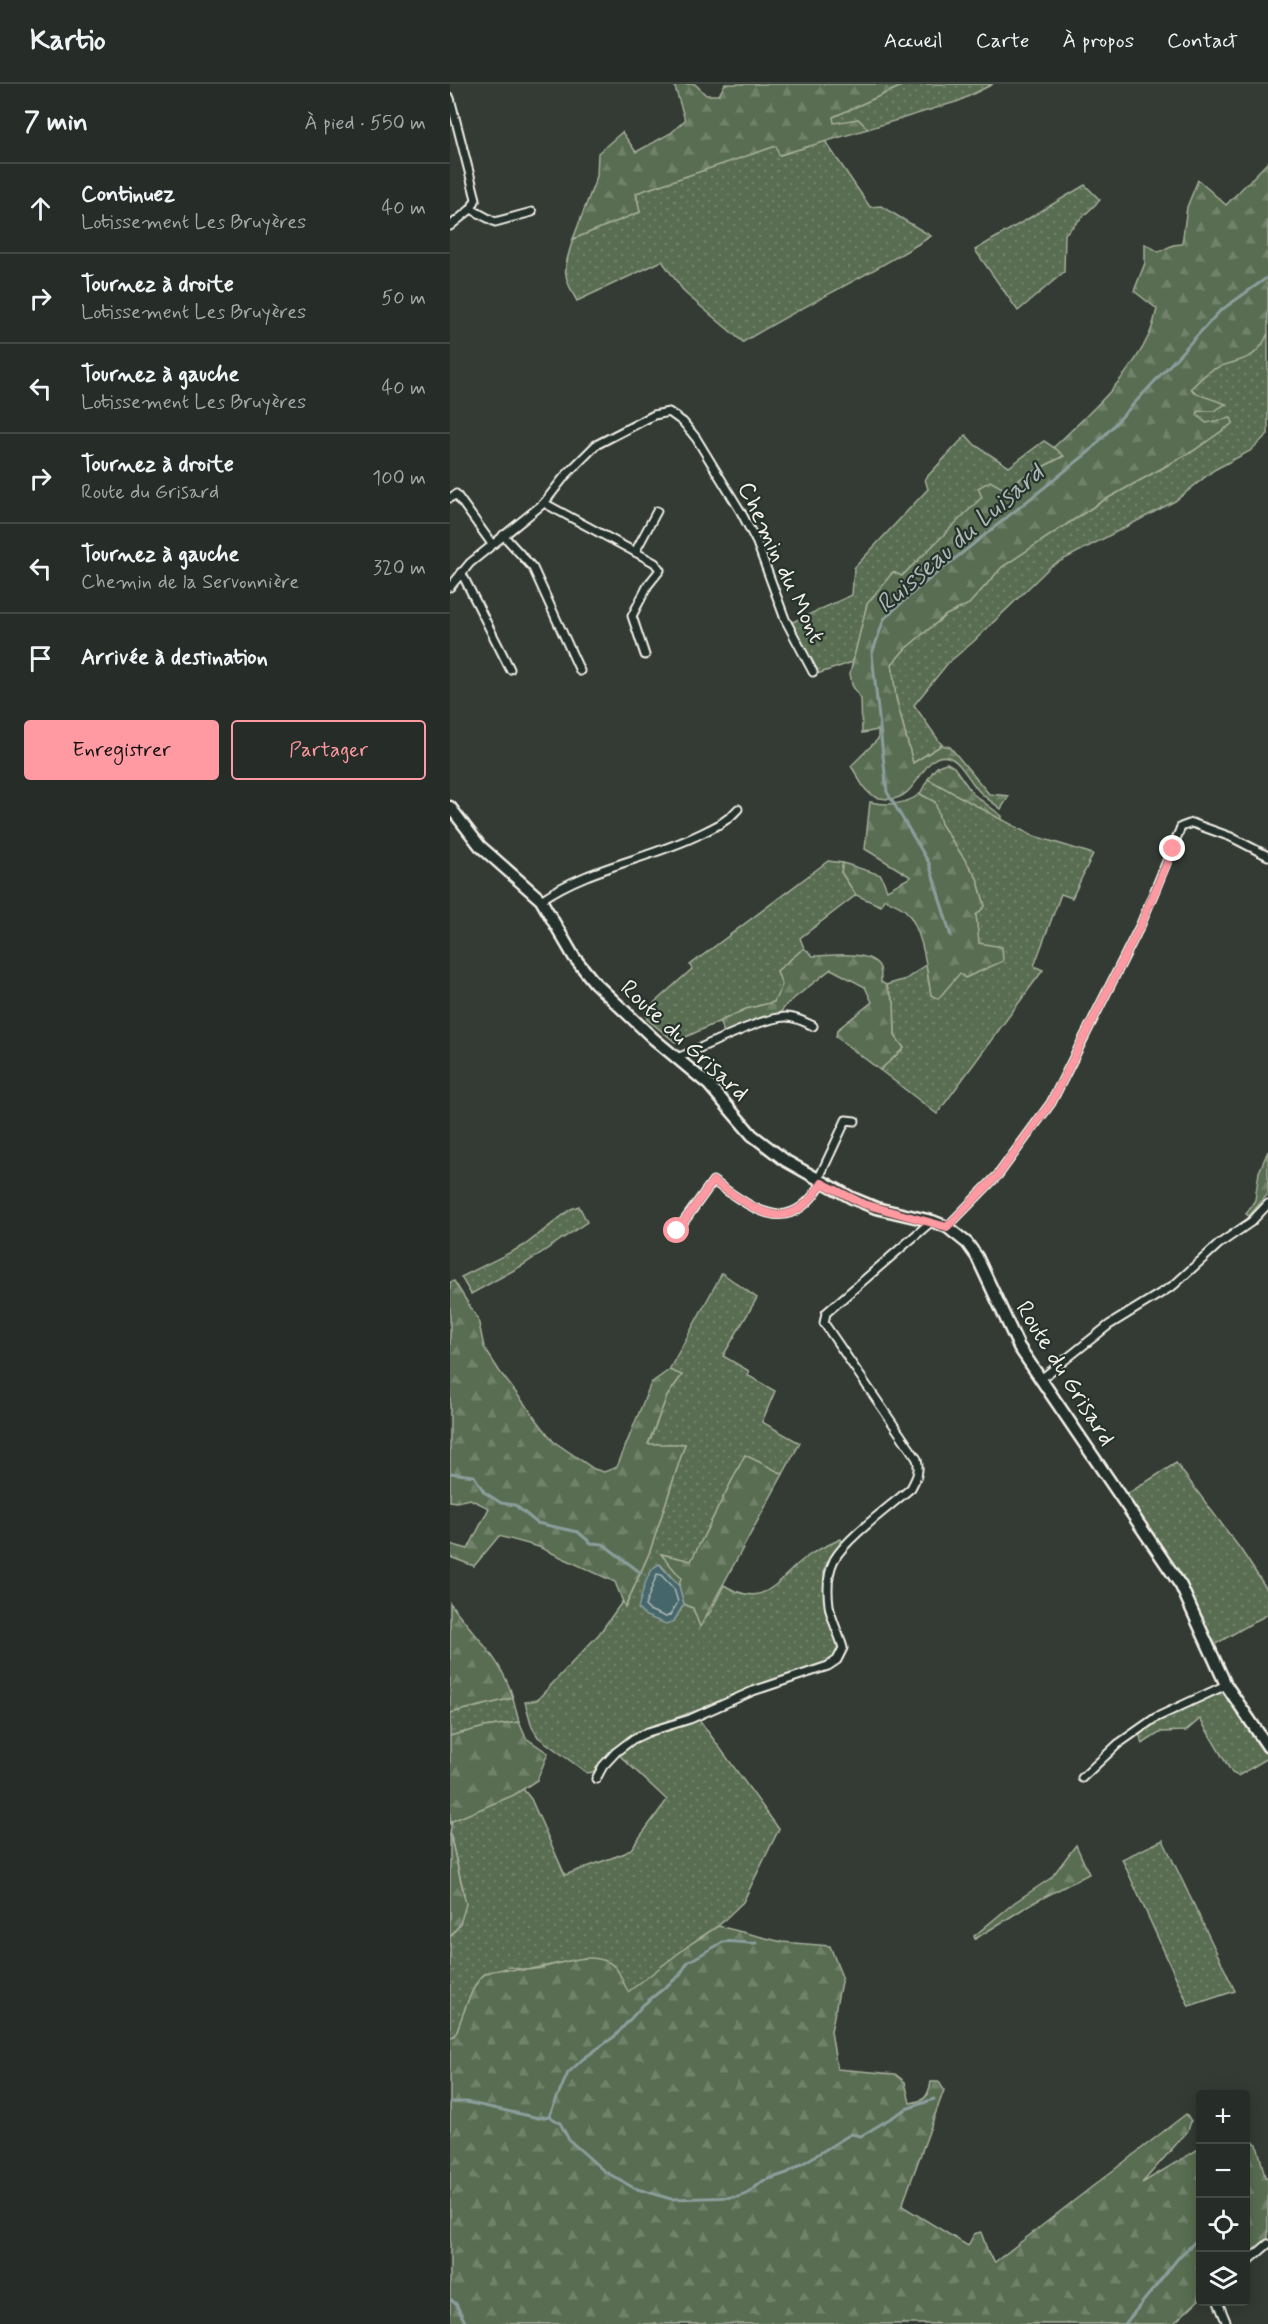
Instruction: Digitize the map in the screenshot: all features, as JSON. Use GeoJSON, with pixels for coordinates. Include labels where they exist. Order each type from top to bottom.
{"type":"FeatureCollection","features":[{"type":"Feature","properties":{"kind":"street"},"geometry":{"type":"LineString","coordinates":[[450,98],[476,200],[471,209],[450,226]]}},
{"type":"Feature","properties":{"kind":"street"},"geometry":{"type":"LineString","coordinates":[[471,209],[495,222],[532,212]]}},
{"type":"Feature","properties":{"kind":"street","name":"Chemin du Mont"},"geometry":{"type":"LineString","coordinates":[[450,587],[461,572],[492,544],[544,503],[565,476],[596,445],[654,415],[669,412],[696,438],[741,512],[760,551],[785,619],[813,672]]}},
{"type":"Feature","properties":{"kind":"street"},"geometry":{"type":"LineString","coordinates":[[450,498],[456,494],[492,544]]}},
{"type":"Feature","properties":{"kind":"street"},"geometry":{"type":"LineString","coordinates":[[544,503],[655,563],[660,570],[648,585],[632,616],[645,655]]}},
{"type":"Feature","properties":{"kind":"street"},"geometry":{"type":"LineString","coordinates":[[635,552],[657,512]]}},
{"type":"Feature","properties":{"kind":"street"},"geometry":{"type":"LineString","coordinates":[[503,535],[533,568],[580,670]]}},
{"type":"Feature","properties":{"kind":"street"},"geometry":{"type":"LineString","coordinates":[[461,572],[510,669]]}},
{"type":"Feature","properties":{"kind":"street","name":"Route du Grisard"},"geometry":{"type":"LineString","coordinates":[[450,807],[480,846],[541,900],[584,970],[636,1022],[709,1085],[752,1136],[786,1161],[864,1204],[932,1221],[947,1227],[967,1243],[977,1257],[1011,1332],[1181,1586],[1226,1685],[1268,1747]]}},
{"type":"Feature","properties":{"kind":"street"},"geometry":{"type":"LineString","coordinates":[[541,900],[561,887],[589,874],[668,850],[728,821],[738,809]]}},
{"type":"Feature","properties":{"kind":"street"},"geometry":{"type":"LineString","coordinates":[[947,1227],[998,1175],[1051,1103],[1152,902],[1181,827],[1192,823],[1232,837],[1268,856]]}},
{"type":"Feature","properties":{"kind":"street"},"geometry":{"type":"LineString","coordinates":[[677,1058],[778,1018],[793,1018],[813,1026]]}},
{"type":"Feature","properties":{"kind":"street"},"geometry":{"type":"LineString","coordinates":[[677,1231],[713,1181],[757,1210],[774,1216],[801,1209],[815,1194],[846,1120],[855,1121]]}},
{"type":"Feature","properties":{"kind":"street"},"geometry":{"type":"LineString","coordinates":[[1041,1379],[1109,1325],[1182,1278],[1219,1244],[1251,1222],[1268,1204]]}},
{"type":"Feature","properties":{"kind":"street"},"geometry":{"type":"LineString","coordinates":[[596,1779],[603,1766],[633,1739],[690,1719],[753,1691],[828,1666],[837,1660],[843,1648],[831,1617],[827,1587],[828,1575],[835,1559],[850,1541],[911,1488],[919,1468],[917,1459],[824,1323],[826,1313],[932,1221]]}},
{"type":"Feature","properties":{"kind":"street"},"geometry":{"type":"LineString","coordinates":[[1082,1778],[1119,1744],[1155,1718],[1226,1685]]}},
{"type":"Feature","properties":{"kind":"street"},"geometry":{"type":"LineString","coordinates":[[1250,2259],[1268,2244]]}},
{"type":"Feature","properties":{"kind":"street"},"geometry":{"type":"LineString","coordinates":[[1220,2306],[1227,2324]]}},
{"type":"Feature","properties":{"kind":"green space"},"geometry":{"type":"Polygon","coordinates":[[[674,84],[695,84],[706,95],[719,95],[725,84],[906,84],[833,117],[834,123],[858,119],[868,129],[779,155],[776,146],[636,193],[640,212],[573,239],[597,176],[598,153],[622,132],[636,152],[671,133],[685,120],[674,84]]]}},
{"type":"Feature","properties":{"kind":"green space"},"geometry":{"type":"Polygon","coordinates":[[[906,84],[993,84],[959,101],[868,129],[858,119],[833,124],[833,117],[906,84]]]}},
{"type":"Feature","properties":{"kind":"green space"},"geometry":{"type":"Polygon","coordinates":[[[825,141],[870,207],[881,206],[931,236],[743,342],[685,293],[662,261],[577,301],[566,277],[566,265],[573,239],[640,212],[636,193],[776,146],[780,155],[825,141]]]}},
{"type":"Feature","properties":{"kind":"green space"},"geometry":{"type":"Polygon","coordinates":[[[1268,162],[1268,333],[1258,350],[1252,355],[1211,371],[1191,388],[1194,393],[1226,404],[1214,411],[1198,411],[1197,415],[1206,423],[1231,418],[1233,423],[1193,451],[1099,503],[1002,567],[969,604],[946,615],[906,648],[892,664],[896,698],[913,763],[942,745],[950,747],[989,794],[1009,796],[1001,809],[981,794],[961,767],[948,757],[939,757],[932,761],[914,785],[898,798],[875,797],[864,787],[851,766],[878,739],[878,730],[862,733],[861,699],[852,685],[850,673],[867,604],[893,572],[902,576],[982,497],[978,488],[990,481],[1008,491],[1016,481],[1064,456],[1054,447],[1094,409],[1119,381],[1141,351],[1152,329],[1157,309],[1134,291],[1145,263],[1145,244],[1159,252],[1173,245],[1182,244],[1187,207],[1198,180],[1226,205],[1268,162]]]}},
{"type":"Feature","properties":{"kind":"green space"},"geometry":{"type":"Polygon","coordinates":[[[1085,185],[1100,200],[1065,234],[1064,272],[1018,311],[975,250],[1085,185]]]}},
{"type":"Feature","properties":{"kind":"green space"},"geometry":{"type":"Polygon","coordinates":[[[1268,333],[1268,434],[1250,451],[1214,470],[1175,501],[1051,566],[973,642],[948,663],[914,705],[942,745],[913,763],[896,698],[892,664],[906,648],[946,615],[969,604],[1002,567],[1099,503],[1193,451],[1233,423],[1231,418],[1206,423],[1197,415],[1198,411],[1214,411],[1191,388],[1212,369],[1251,355],[1263,343],[1268,333]]]}},
{"type":"Feature","properties":{"kind":"green space"},"geometry":{"type":"Polygon","coordinates":[[[966,435],[975,445],[1009,467],[1044,441],[1065,455],[1016,481],[1008,491],[978,488],[983,497],[902,576],[867,604],[853,662],[817,674],[790,623],[852,595],[854,568],[928,489],[925,479],[966,435]]]}},
{"type":"Feature","properties":{"kind":"green space"},"geometry":{"type":"Polygon","coordinates":[[[947,763],[954,767],[973,794],[1002,816],[1002,820],[928,779],[938,767],[947,763]]]}},
{"type":"Feature","properties":{"kind":"green space"},"geometry":{"type":"Polygon","coordinates":[[[928,779],[1031,835],[1093,854],[1072,898],[1061,894],[1034,966],[1043,970],[937,1114],[880,1070],[904,1048],[895,1036],[894,1002],[886,985],[906,979],[926,965],[931,995],[979,944],[976,915],[985,906],[977,878],[941,824],[935,802],[920,794],[928,779]]]}},
{"type":"Feature","properties":{"kind":"green space"},"geometry":{"type":"Polygon","coordinates":[[[920,794],[935,802],[941,824],[977,878],[985,906],[976,915],[979,943],[1002,947],[1003,961],[965,978],[960,973],[938,999],[931,995],[920,938],[905,910],[884,899],[881,906],[856,895],[841,872],[843,863],[881,875],[887,890],[911,877],[865,849],[870,802],[896,804],[920,794]]]}},
{"type":"Feature","properties":{"kind":"green space"},"geometry":{"type":"Polygon","coordinates":[[[828,861],[843,863],[841,872],[856,895],[800,938],[804,948],[777,971],[783,985],[774,1002],[746,1009],[675,1042],[647,1019],[646,1010],[692,969],[690,965],[828,861]]]}},
{"type":"Feature","properties":{"kind":"green space"},"geometry":{"type":"Polygon","coordinates":[[[804,948],[813,956],[850,955],[869,958],[880,968],[881,982],[886,985],[894,1002],[895,1036],[904,1048],[880,1070],[836,1037],[837,1030],[872,1002],[865,987],[831,969],[787,1004],[780,1013],[725,1034],[719,1022],[746,1009],[774,1002],[782,985],[777,971],[804,948]]]}},
{"type":"Feature","properties":{"kind":"green space"},"geometry":{"type":"Polygon","coordinates":[[[1268,1151],[1268,1194],[1249,1216],[1246,1214],[1255,1200],[1259,1172],[1268,1151]]]}},
{"type":"Feature","properties":{"kind":"green space"},"geometry":{"type":"Polygon","coordinates":[[[579,1206],[587,1222],[523,1265],[471,1294],[461,1277],[525,1245],[571,1209],[579,1206]]]}},
{"type":"Feature","properties":{"kind":"green space"},"geometry":{"type":"Polygon","coordinates":[[[722,1273],[757,1298],[723,1356],[749,1371],[747,1375],[775,1391],[762,1422],[800,1443],[783,1474],[745,1455],[691,1561],[662,1554],[681,1578],[679,1586],[660,1564],[674,1621],[684,1604],[693,1608],[700,1626],[711,1611],[724,1585],[751,1595],[761,1593],[779,1582],[808,1556],[841,1539],[842,1542],[824,1569],[825,1608],[838,1644],[837,1650],[826,1664],[642,1730],[614,1748],[593,1772],[587,1773],[538,1737],[532,1727],[525,1702],[537,1700],[599,1634],[622,1602],[626,1606],[650,1551],[685,1444],[648,1445],[667,1396],[682,1375],[669,1370],[722,1273]]]}},
{"type":"Feature","properties":{"kind":"green space"},"geometry":{"type":"Polygon","coordinates":[[[454,1281],[478,1319],[484,1347],[500,1372],[553,1441],[594,1469],[604,1472],[617,1467],[651,1383],[669,1370],[682,1375],[667,1396],[648,1444],[685,1444],[650,1551],[625,1607],[615,1582],[539,1547],[499,1536],[474,1566],[450,1557],[450,1544],[468,1549],[489,1508],[470,1499],[450,1501],[450,1282],[454,1281]]]}},
{"type":"Feature","properties":{"kind":"green space"},"geometry":{"type":"Polygon","coordinates":[[[745,1455],[783,1474],[700,1627],[693,1608],[684,1604],[679,1586],[681,1578],[661,1554],[691,1561],[745,1455]]]}},
{"type":"Feature","properties":{"kind":"green space"},"geometry":{"type":"Polygon","coordinates":[[[1176,1463],[1241,1550],[1268,1591],[1268,1614],[1214,1645],[1185,1586],[1124,1496],[1176,1463]]]}},
{"type":"Feature","properties":{"kind":"green space"},"geometry":{"type":"Polygon","coordinates":[[[450,1603],[502,1671],[513,1698],[450,1713],[450,1603]]]}},
{"type":"Feature","properties":{"kind":"green space"},"geometry":{"type":"Polygon","coordinates":[[[1225,1691],[1268,1754],[1268,1758],[1238,1776],[1232,1773],[1200,1719],[1186,1731],[1161,1732],[1142,1744],[1139,1732],[1187,1706],[1225,1691]]]}},
{"type":"Feature","properties":{"kind":"green space"},"geometry":{"type":"Polygon","coordinates":[[[513,1698],[519,1722],[485,1727],[450,1736],[450,1713],[513,1698]]]}},
{"type":"Feature","properties":{"kind":"green space"},"geometry":{"type":"Polygon","coordinates":[[[698,1718],[779,1829],[743,1902],[718,1926],[692,1943],[628,1993],[616,1968],[585,1958],[526,1970],[510,1967],[485,1974],[476,1984],[455,2036],[450,2037],[450,1937],[460,1924],[464,1893],[450,1834],[452,1821],[523,1789],[531,1799],[565,1875],[625,1853],[631,1849],[667,1800],[618,1754],[645,1735],[698,1718]]]}},
{"type":"Feature","properties":{"kind":"green space"},"geometry":{"type":"Polygon","coordinates":[[[519,1722],[526,1738],[548,1753],[537,1780],[514,1795],[452,1821],[450,1825],[450,1736],[485,1727],[519,1722]]]}},
{"type":"Feature","properties":{"kind":"green space"},"geometry":{"type":"Polygon","coordinates":[[[450,1834],[466,1904],[460,1924],[450,1937],[450,1834]]]}},
{"type":"Feature","properties":{"kind":"green space"},"geometry":{"type":"Polygon","coordinates":[[[1163,1840],[1235,1991],[1189,2006],[1122,1859],[1163,1840]]]}},
{"type":"Feature","properties":{"kind":"green space"},"geometry":{"type":"Polygon","coordinates":[[[1076,1845],[1089,1874],[1031,1904],[975,1939],[974,1936],[1015,1902],[1051,1878],[1076,1845]]]}},
{"type":"Feature","properties":{"kind":"green space"},"geometry":{"type":"Polygon","coordinates":[[[718,1926],[782,1942],[830,1946],[842,1977],[831,2031],[837,2069],[895,2074],[905,2082],[910,2103],[925,2097],[931,2082],[939,2082],[944,2090],[902,2206],[968,2246],[974,2234],[981,2232],[989,2255],[995,2262],[1186,2114],[1191,2121],[1188,2131],[1142,2183],[1196,2150],[1196,2303],[1173,2324],[450,2324],[450,2037],[455,2036],[467,2002],[480,1978],[495,1970],[536,1969],[588,1958],[612,1964],[628,1992],[718,1926]]]}},
{"type":"Feature","properties":{"kind":"green space"},"geometry":{"type":"Polygon","coordinates":[[[1250,2141],[1257,2144],[1265,2177],[1268,2177],[1268,2239],[1250,2254],[1250,2141]]]}},
{"type":"Feature","properties":{"kind":"water"},"geometry":{"type":"Polygon","coordinates":[[[659,1564],[679,1586],[684,1604],[674,1621],[666,1624],[646,1616],[638,1609],[648,1577],[659,1564]]]}},
{"type":"Feature","properties":{"kind":"waterway","name":"Ruisseau du Luisard"},"geometry":{"type":"LineString","coordinates":[[951,936],[929,863],[887,792],[872,654],[884,619],[917,589],[1090,451],[1220,311],[1268,277]]}},
{"type":"Feature","properties":{"kind":"waterway"},"geometry":{"type":"LineString","coordinates":[[450,1473],[474,1476],[484,1492],[501,1503],[515,1505],[537,1523],[578,1532],[591,1543],[603,1544],[641,1573]]}},
{"type":"Feature","properties":{"kind":"waterway"},"geometry":{"type":"LineString","coordinates":[[549,2116],[568,2073],[615,2036],[643,2005],[679,1976],[688,1962],[723,1942],[756,1943]]}},
{"type":"Feature","properties":{"kind":"waterway"},"geometry":{"type":"LineString","coordinates":[[450,2102],[466,2102],[539,2118],[549,2116],[560,2123],[569,2140],[604,2171],[634,2188],[671,2199],[738,2197],[747,2194],[763,2181],[787,2173],[851,2134],[861,2136],[906,2109],[934,2099]]}},
{"type":"Feature","properties":{"kind":"waterway"},"geometry":{"type":"LineString","coordinates":[[1125,2324],[1179,2257],[1196,2241]]}},
{"type":"Feature","properties":{"kind":"waterway"},"geometry":{"type":"LineString","coordinates":[[450,2299],[456,2304],[466,2324]]}},
{"type":"Feature","properties":{"kind":"route"},"geometry":{"type":"LineString","coordinates":[[677,1231],[713,1181],[757,1210],[774,1216],[801,1209],[822,1183],[864,1204],[947,1227],[998,1175],[1051,1103],[1152,902],[1173,849]]}}]}
